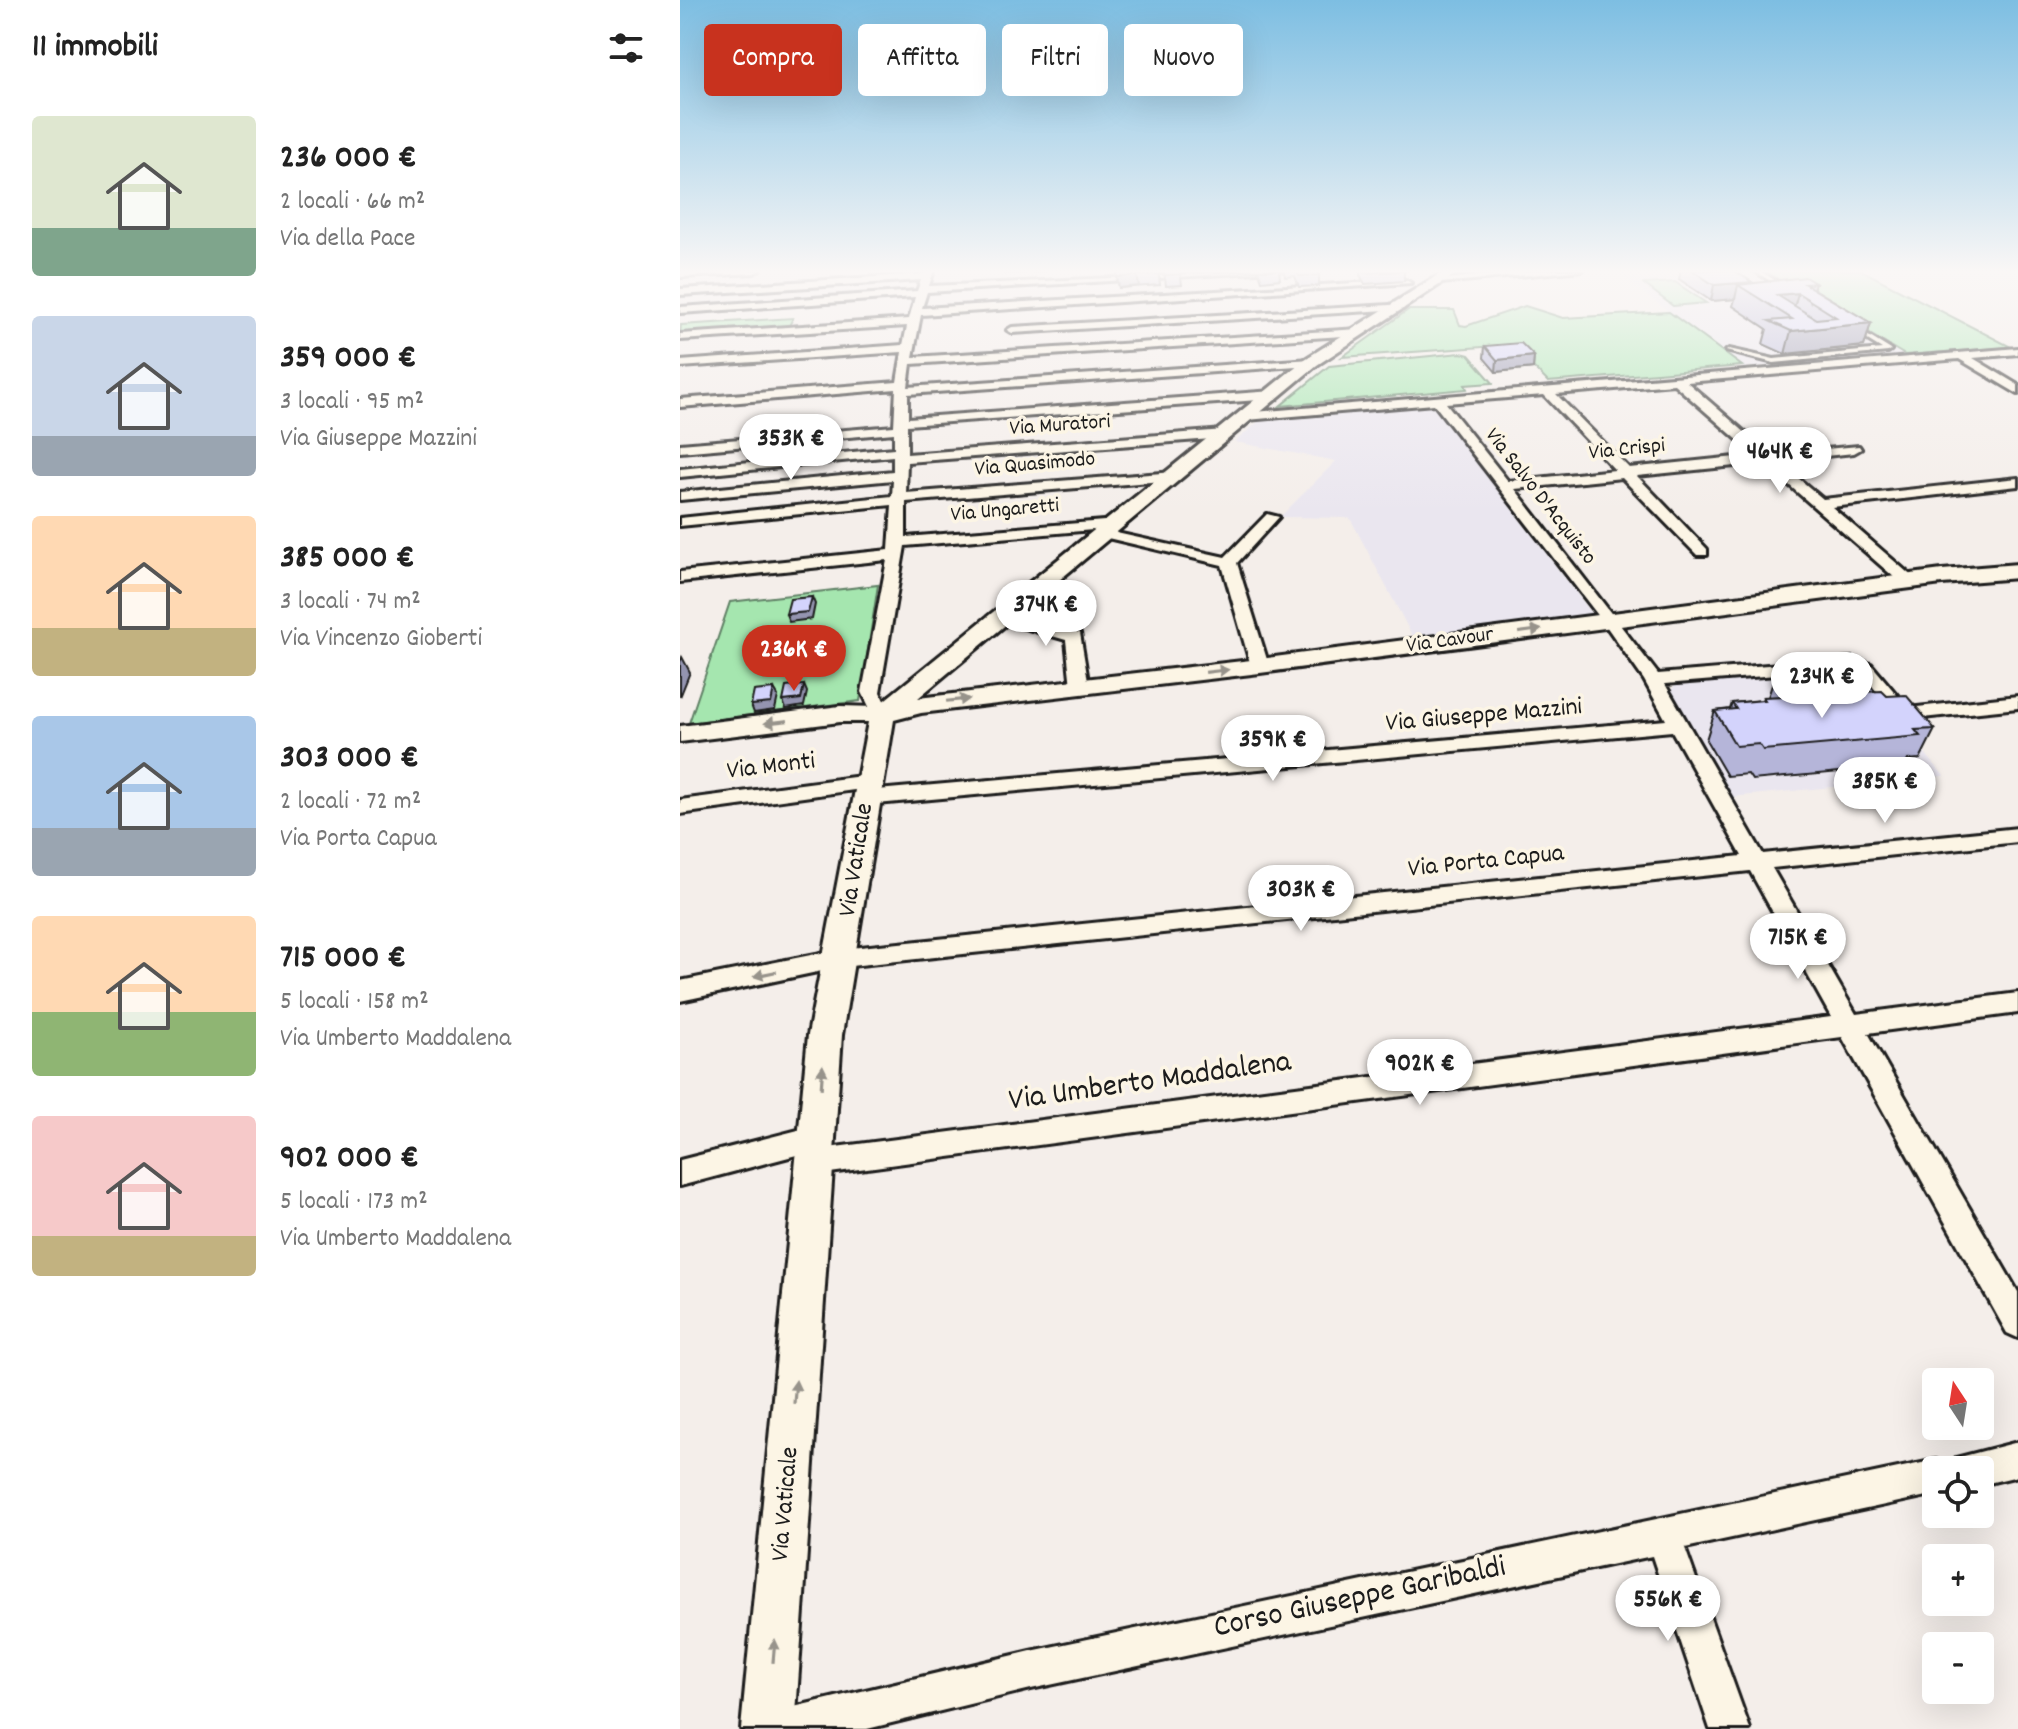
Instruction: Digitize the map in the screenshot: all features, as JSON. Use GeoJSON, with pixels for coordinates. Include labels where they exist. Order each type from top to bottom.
{"type":"FeatureCollection","features":[{"type":"Feature","properties":{"kind":"street"},"geometry":{"type":"LineString","coordinates":[[908,351],[902,388],[896,548],[871,692],[882,715],[1311,362],[1329,351]]}},
{"type":"Feature","properties":{"kind":"street"},"geometry":{"type":"LineString","coordinates":[[680,364],[992,351]]}},
{"type":"Feature","properties":{"kind":"street"},"geometry":{"type":"LineString","coordinates":[[1247,416],[2018,351]]}},
{"type":"Feature","properties":{"kind":"street"},"geometry":{"type":"LineString","coordinates":[[1961,356],[2018,390]]}},
{"type":"Feature","properties":{"kind":"street"},"geometry":{"type":"LineString","coordinates":[[680,403],[1311,362]]}},
{"type":"Feature","properties":{"kind":"street"},"geometry":{"type":"LineString","coordinates":[[1676,379],[1909,582]]}},
{"type":"Feature","properties":{"kind":"street"},"geometry":{"type":"LineString","coordinates":[[1546,390],[1702,552]]}},
{"type":"Feature","properties":{"kind":"street"},"geometry":{"type":"LineString","coordinates":[[680,448],[1273,395]]}},
{"type":"Feature","properties":{"kind":"street","name":"Via Salvo D'Acquisto"},"geometry":{"type":"LineString","coordinates":[[1437,400],[1610,619],[1653,680],[2018,1322]]}},
{"type":"Feature","properties":{"kind":"street","name":"Via Muratori"},"geometry":{"type":"LineString","coordinates":[[898,462],[1225,434]]}},
{"type":"Feature","properties":{"kind":"street","name":"Via Crispi"},"geometry":{"type":"LineString","coordinates":[[1502,486],[1854,449]]}},
{"type":"Feature","properties":{"kind":"street"},"geometry":{"type":"LineString","coordinates":[[680,473],[898,462]]}},
{"type":"Feature","properties":{"kind":"street"},"geometry":{"type":"LineString","coordinates":[[680,496],[898,462]]}},
{"type":"Feature","properties":{"kind":"street","name":"Via Quasimodo"},"geometry":{"type":"LineString","coordinates":[[680,522],[900,499],[1175,476]]}},
{"type":"Feature","properties":{"kind":"street"},"geometry":{"type":"LineString","coordinates":[[1818,504],[2018,482]]}},
{"type":"Feature","properties":{"kind":"street"},"geometry":{"type":"LineString","coordinates":[[1260,666],[1229,562],[1272,517]]}},
{"type":"Feature","properties":{"kind":"street","name":"Via Ungaretti"},"geometry":{"type":"LineString","coordinates":[[680,577],[896,548],[1110,529],[1229,562]]}},
{"type":"Feature","properties":{"kind":"street","name":"Via Cavour"},"geometry":{"type":"LineString","coordinates":[[680,734],[840,714],[882,715],[920,705],[1260,666],[1610,619],[2018,571]]}},
{"type":"Feature","properties":{"kind":"street"},"geometry":{"type":"LineString","coordinates":[[1003,616],[1074,637],[1080,687]]}},
{"type":"Feature","properties":{"kind":"street"},"geometry":{"type":"LineString","coordinates":[[1653,680],[1853,663],[1865,668],[1903,714],[2018,702]]}},
{"type":"Feature","properties":{"kind":"street","name":"Via Vaticale"},"geometry":{"type":"LineString","coordinates":[[768,1729],[825,1035],[882,715]]}},
{"type":"Feature","properties":{"kind":"street","name":"Via Giuseppe Mazzini"},"geometry":{"type":"LineString","coordinates":[[868,790],[1676,725]]}},
{"type":"Feature","properties":{"kind":"street","name":"Via Monti"},"geometry":{"type":"LineString","coordinates":[[680,807],[868,790]]}},
{"type":"Feature","properties":{"kind":"street","name":"Via Porta Capua"},"geometry":{"type":"LineString","coordinates":[[680,991],[841,958],[2018,835]]}},
{"type":"Feature","properties":{"kind":"street","name":"Via Umberto Maddalena"},"geometry":{"type":"LineString","coordinates":[[680,1173],[817,1149],[2018,1003]]}},
{"type":"Feature","properties":{"kind":"street"},"geometry":{"type":"LineString","coordinates":[[1994,1464],[2018,1459]]}},
{"type":"Feature","properties":{"kind":"street","name":"Corso Giuseppe Garibaldi"},"geometry":{"type":"LineString","coordinates":[[785,1729],[1046,1667],[1922,1480]]}},
{"type":"Feature","properties":{"kind":"street"},"geometry":{"type":"LineString","coordinates":[[1663,1536],[1730,1729]]}},
{"type":"Feature","properties":{"kind":"lane"},"geometry":{"type":"LineString","coordinates":[[1729,351],[1774,361],[1881,351]]}},
{"type":"Feature","properties":{"kind":"shaded area"},"geometry":{"type":"Polygon","coordinates":[[[1721,351],[1898,351],[1905,355],[1744,368],[1721,351]]]}},
{"type":"Feature","properties":{"kind":"shaded area"},"geometry":{"type":"Polygon","coordinates":[[[1434,406],[1594,616],[1415,641],[1350,518],[1280,517],[1336,461],[1235,442],[1260,420],[1434,406]]]}},
{"type":"Feature","properties":{"kind":"shaded area"},"geometry":{"type":"Polygon","coordinates":[[[1847,671],[1860,674],[1944,776],[1732,797],[1668,693],[1675,686],[1847,671]]]}},
{"type":"Feature","properties":{"kind":"green space"},"geometry":{"type":"Polygon","coordinates":[[[1351,351],[1431,351],[1342,357],[1351,351]]]}},
{"type":"Feature","properties":{"kind":"green space"},"geometry":{"type":"Polygon","coordinates":[[[1517,351],[1721,351],[1742,366],[1548,382],[1517,351]]]}},
{"type":"Feature","properties":{"kind":"green space"},"geometry":{"type":"Polygon","coordinates":[[[1898,351],[1962,351],[1905,355],[1898,351]]]}},
{"type":"Feature","properties":{"kind":"green space"},"geometry":{"type":"Polygon","coordinates":[[[1461,353],[1469,355],[1493,383],[1465,385],[1467,389],[1280,406],[1329,366],[1461,353]]]}},
{"type":"Feature","properties":{"kind":"green space"},"geometry":{"type":"Polygon","coordinates":[[[878,585],[860,701],[689,723],[730,602],[878,585]]]}},
{"type":"Feature","properties":{"kind":"building"},"geometry":{"type":"Polygon","coordinates":[[[1489,351],[1529,351],[1534,356],[1497,360],[1489,351]]]}},
{"type":"Feature","properties":{"kind":"building"},"geometry":{"type":"Polygon","coordinates":[[[812,597],[808,612],[786,614],[790,599],[812,597]]]}},
{"type":"Feature","properties":{"kind":"building"},"geometry":{"type":"Polygon","coordinates":[[[1855,666],[1875,691],[1809,695],[1805,689],[1786,691],[1775,676],[1794,674],[1791,671],[1855,666]]]}},
{"type":"Feature","properties":{"kind":"building"},"geometry":{"type":"Polygon","coordinates":[[[804,685],[801,699],[783,701],[786,687],[804,685]]]}},
{"type":"Feature","properties":{"kind":"building"},"geometry":{"type":"Polygon","coordinates":[[[774,689],[771,703],[751,705],[754,691],[774,689]]]}},
{"type":"Feature","properties":{"kind":"building"},"geometry":{"type":"Polygon","coordinates":[[[1882,691],[1887,696],[1906,695],[1935,729],[1915,730],[1920,736],[1763,750],[1759,744],[1736,746],[1715,711],[1736,709],[1732,703],[1765,700],[1763,697],[1882,691]]]}}]}
